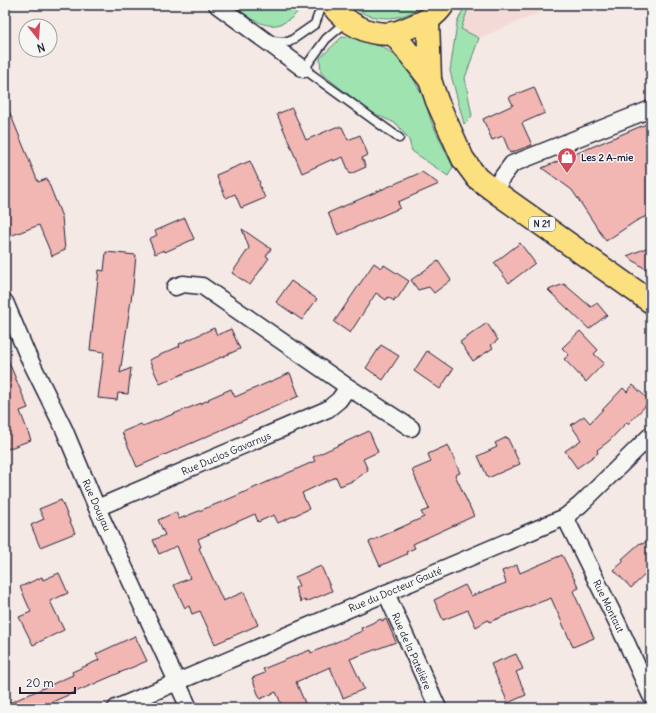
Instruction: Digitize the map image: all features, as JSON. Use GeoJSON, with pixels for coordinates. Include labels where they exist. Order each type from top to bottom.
{"type":"FeatureCollection","features":[{"type":"Feature","properties":{"kind":"main road"},"geometry":{"type":"LineString","coordinates":[[332,5],[339,14],[355,26],[373,32],[393,33],[435,13]]}},
{"type":"Feature","properties":{"kind":"main road","name":"N 21"},"geometry":{"type":"LineString","coordinates":[[430,80],[435,13]]}},
{"type":"Feature","properties":{"kind":"main road","name":"N 21"},"geometry":{"type":"LineString","coordinates":[[393,33],[430,80],[449,131],[466,162],[477,178],[651,302]]}},
{"type":"Feature","properties":{"kind":"street"},"geometry":{"type":"LineString","coordinates":[[217,5],[304,68]]}},
{"type":"Feature","properties":{"kind":"street"},"geometry":{"type":"LineString","coordinates":[[497,193],[500,180],[512,164],[651,109]]}},
{"type":"Feature","properties":{"kind":"street"},"geometry":{"type":"LineString","coordinates":[[175,287],[183,284],[202,286],[348,388],[411,428]]}},
{"type":"Feature","properties":{"kind":"street","name":"Rue Douyau"},"geometry":{"type":"LineString","coordinates":[[5,302],[27,354],[64,429],[97,508],[189,708]]}},
{"type":"Feature","properties":{"kind":"street","name":"Rue Duclos Gavarnys"},"geometry":{"type":"LineString","coordinates":[[97,508],[328,409],[339,400],[348,388]]}},
{"type":"Feature","properties":{"kind":"street","name":"Rue du Docteur Gauté"},"geometry":{"type":"LineString","coordinates":[[116,708],[565,517],[580,505],[651,435]]}},
{"type":"Feature","properties":{"kind":"street","name":"Rue Montaut"},"geometry":{"type":"LineString","coordinates":[[565,517],[618,624],[651,696]]}},
{"type":"Feature","properties":{"kind":"street","name":"Rue de la Patelière"},"geometry":{"type":"LineString","coordinates":[[386,593],[438,708]]}},
{"type":"Feature","properties":{"kind":"lane"},"geometry":{"type":"LineString","coordinates":[[267,40],[289,42],[315,24],[322,5]]}},
{"type":"Feature","properties":{"kind":"lane"},"geometry":{"type":"LineString","coordinates":[[348,21],[326,38],[304,68],[400,138]]}},
{"type":"Feature","properties":{"kind":"shaded area"},"geometry":{"type":"Polygon","coordinates":[[[471,5],[558,5],[479,38],[460,29],[471,5]]]}},
{"type":"Feature","properties":{"kind":"green space"},"geometry":{"type":"Polygon","coordinates":[[[232,5],[302,5],[292,18],[282,23],[267,25],[252,19],[232,5]]]}},
{"type":"Feature","properties":{"kind":"green space"},"geometry":{"type":"Polygon","coordinates":[[[351,5],[422,5],[416,10],[402,16],[380,18],[365,14],[351,5]]]}},
{"type":"Feature","properties":{"kind":"green space"},"geometry":{"type":"Polygon","coordinates":[[[465,5],[471,5],[468,9],[461,29],[479,38],[465,78],[472,116],[464,124],[450,71],[457,23],[465,5]]]}},
{"type":"Feature","properties":{"kind":"green space"},"geometry":{"type":"Polygon","coordinates":[[[342,37],[358,38],[385,48],[404,62],[424,98],[431,121],[453,167],[448,176],[412,151],[409,140],[397,124],[371,112],[321,73],[320,58],[342,37]]]}},
{"type":"Feature","properties":{"kind":"building"},"geometry":{"type":"Polygon","coordinates":[[[534,87],[545,113],[522,123],[532,145],[510,153],[503,136],[492,140],[483,119],[513,105],[509,97],[534,87]]]}},
{"type":"Feature","properties":{"kind":"building"},"geometry":{"type":"Polygon","coordinates":[[[5,101],[38,182],[47,179],[62,217],[65,250],[52,256],[39,225],[5,238],[5,101]]]}},
{"type":"Feature","properties":{"kind":"building"},"geometry":{"type":"Polygon","coordinates":[[[292,108],[306,140],[336,127],[342,127],[348,140],[360,135],[368,155],[362,158],[366,167],[350,174],[343,157],[333,161],[333,159],[302,173],[277,114],[292,108]]]}},
{"type":"Feature","properties":{"kind":"building"},"geometry":{"type":"Polygon","coordinates":[[[651,122],[651,214],[636,221],[606,241],[572,190],[542,168],[651,122]]]}},
{"type":"Feature","properties":{"kind":"building"},"geometry":{"type":"Polygon","coordinates":[[[250,161],[265,198],[241,208],[235,194],[226,198],[216,175],[250,161]]]}},
{"type":"Feature","properties":{"kind":"building"},"geometry":{"type":"Polygon","coordinates":[[[422,172],[439,184],[398,202],[400,208],[338,235],[328,213],[422,172]]]}},
{"type":"Feature","properties":{"kind":"building"},"geometry":{"type":"Polygon","coordinates":[[[185,218],[194,239],[165,252],[164,250],[155,254],[149,239],[157,235],[155,231],[185,218]]]}},
{"type":"Feature","properties":{"kind":"building"},"geometry":{"type":"Polygon","coordinates":[[[242,229],[271,249],[266,256],[269,258],[250,285],[232,273],[249,248],[242,229]]]}},
{"type":"Feature","properties":{"kind":"building"},"geometry":{"type":"Polygon","coordinates":[[[520,243],[535,263],[509,283],[494,263],[520,243]]]}},
{"type":"Feature","properties":{"kind":"building"},"geometry":{"type":"Polygon","coordinates":[[[651,246],[651,273],[627,256],[651,246]]]}},
{"type":"Feature","properties":{"kind":"building"},"geometry":{"type":"Polygon","coordinates":[[[106,252],[136,255],[133,287],[120,373],[131,368],[128,394],[118,393],[117,400],[98,398],[104,352],[90,350],[99,270],[104,271],[106,252]]]}},
{"type":"Feature","properties":{"kind":"building"},"geometry":{"type":"Polygon","coordinates":[[[438,261],[451,280],[434,293],[429,287],[418,290],[411,280],[438,261]]]}},
{"type":"Feature","properties":{"kind":"building"},"geometry":{"type":"Polygon","coordinates":[[[374,263],[381,268],[384,265],[409,281],[394,301],[388,297],[386,300],[376,293],[350,333],[334,322],[374,263]]]}},
{"type":"Feature","properties":{"kind":"building"},"geometry":{"type":"Polygon","coordinates":[[[291,281],[317,299],[302,320],[276,302],[291,281]]]}},
{"type":"Feature","properties":{"kind":"building"},"geometry":{"type":"Polygon","coordinates":[[[564,284],[591,307],[597,303],[607,315],[589,329],[548,290],[564,284]]]}},
{"type":"Feature","properties":{"kind":"building"},"geometry":{"type":"Polygon","coordinates":[[[487,323],[498,340],[491,345],[493,348],[473,361],[460,342],[487,323]]]}},
{"type":"Feature","properties":{"kind":"building"},"geometry":{"type":"Polygon","coordinates":[[[214,328],[217,335],[231,329],[240,349],[160,384],[149,360],[214,328]]]}},
{"type":"Feature","properties":{"kind":"building"},"geometry":{"type":"Polygon","coordinates":[[[580,331],[598,350],[594,354],[604,363],[586,382],[564,359],[569,355],[562,348],[580,331]]]}},
{"type":"Feature","properties":{"kind":"building"},"geometry":{"type":"Polygon","coordinates":[[[381,345],[399,356],[383,380],[366,368],[381,345]]]}},
{"type":"Feature","properties":{"kind":"building"},"geometry":{"type":"Polygon","coordinates":[[[427,351],[453,369],[440,389],[414,371],[427,351]]]}},
{"type":"Feature","properties":{"kind":"building"},"geometry":{"type":"Polygon","coordinates":[[[5,353],[28,408],[20,411],[31,440],[5,450],[5,353]]]}},
{"type":"Feature","properties":{"kind":"building"},"geometry":{"type":"Polygon","coordinates":[[[290,373],[299,396],[137,467],[122,432],[141,424],[143,426],[209,400],[208,399],[231,389],[235,397],[290,373]]]}},
{"type":"Feature","properties":{"kind":"building"},"geometry":{"type":"Polygon","coordinates":[[[633,385],[650,401],[628,424],[627,422],[609,441],[597,450],[598,453],[577,468],[565,451],[581,440],[571,425],[584,416],[590,423],[623,388],[627,392],[633,385]]]}},
{"type":"Feature","properties":{"kind":"building"},"geometry":{"type":"Polygon","coordinates":[[[369,431],[378,452],[363,459],[368,470],[355,480],[340,486],[336,477],[302,493],[309,509],[278,523],[274,515],[258,522],[255,514],[198,539],[201,547],[199,548],[223,601],[244,592],[258,625],[215,644],[200,611],[192,614],[189,606],[185,608],[174,585],[190,578],[177,546],[159,554],[153,540],[165,535],[158,520],[176,512],[179,519],[229,499],[315,461],[313,457],[369,431]]]}},
{"type":"Feature","properties":{"kind":"building"},"geometry":{"type":"Polygon","coordinates":[[[507,437],[520,464],[488,478],[478,456],[497,447],[495,443],[507,437]]]}},
{"type":"Feature","properties":{"kind":"building"},"geometry":{"type":"Polygon","coordinates":[[[448,445],[460,473],[455,475],[474,516],[413,544],[415,548],[406,552],[407,554],[380,566],[369,542],[424,517],[421,512],[429,509],[412,470],[431,462],[428,454],[448,445]]]}},
{"type":"Feature","properties":{"kind":"building"},"geometry":{"type":"Polygon","coordinates":[[[61,500],[75,533],[40,547],[31,525],[44,519],[39,509],[61,500]]]}},
{"type":"Feature","properties":{"kind":"building"},"geometry":{"type":"Polygon","coordinates":[[[651,536],[651,569],[631,588],[614,570],[624,561],[622,559],[640,543],[643,544],[651,536]]]}},
{"type":"Feature","properties":{"kind":"building"},"geometry":{"type":"Polygon","coordinates":[[[562,555],[579,588],[573,591],[594,638],[573,647],[551,598],[489,622],[488,620],[476,627],[468,610],[443,620],[434,600],[465,585],[471,596],[506,583],[502,571],[517,565],[520,573],[562,555]]]}},
{"type":"Feature","properties":{"kind":"building"},"geometry":{"type":"Polygon","coordinates":[[[321,566],[332,591],[306,602],[305,600],[301,602],[295,588],[299,586],[295,577],[321,566]]]}},
{"type":"Feature","properties":{"kind":"building"},"geometry":{"type":"Polygon","coordinates":[[[59,573],[68,593],[50,601],[64,630],[33,645],[19,617],[31,612],[20,587],[42,577],[43,580],[59,573]]]}},
{"type":"Feature","properties":{"kind":"building"},"geometry":{"type":"Polygon","coordinates":[[[381,619],[382,621],[386,619],[396,642],[350,659],[364,689],[343,698],[330,667],[296,682],[305,703],[293,708],[283,708],[276,692],[260,699],[252,678],[265,673],[263,669],[310,650],[311,653],[362,631],[361,628],[381,619]]]}},
{"type":"Feature","properties":{"kind":"building"},"geometry":{"type":"Polygon","coordinates":[[[135,636],[147,661],[52,702],[55,708],[5,708],[5,705],[73,675],[72,672],[99,660],[96,654],[135,636]]]}},
{"type":"Feature","properties":{"kind":"building"},"geometry":{"type":"Polygon","coordinates":[[[516,654],[523,669],[516,672],[526,695],[508,703],[491,664],[516,654]]]}},
{"type":"Feature","properties":{"kind":"place","name":"Les 2 A-mie"},"geometry":{"type":"Point","coordinates":[567,174]}}]}
